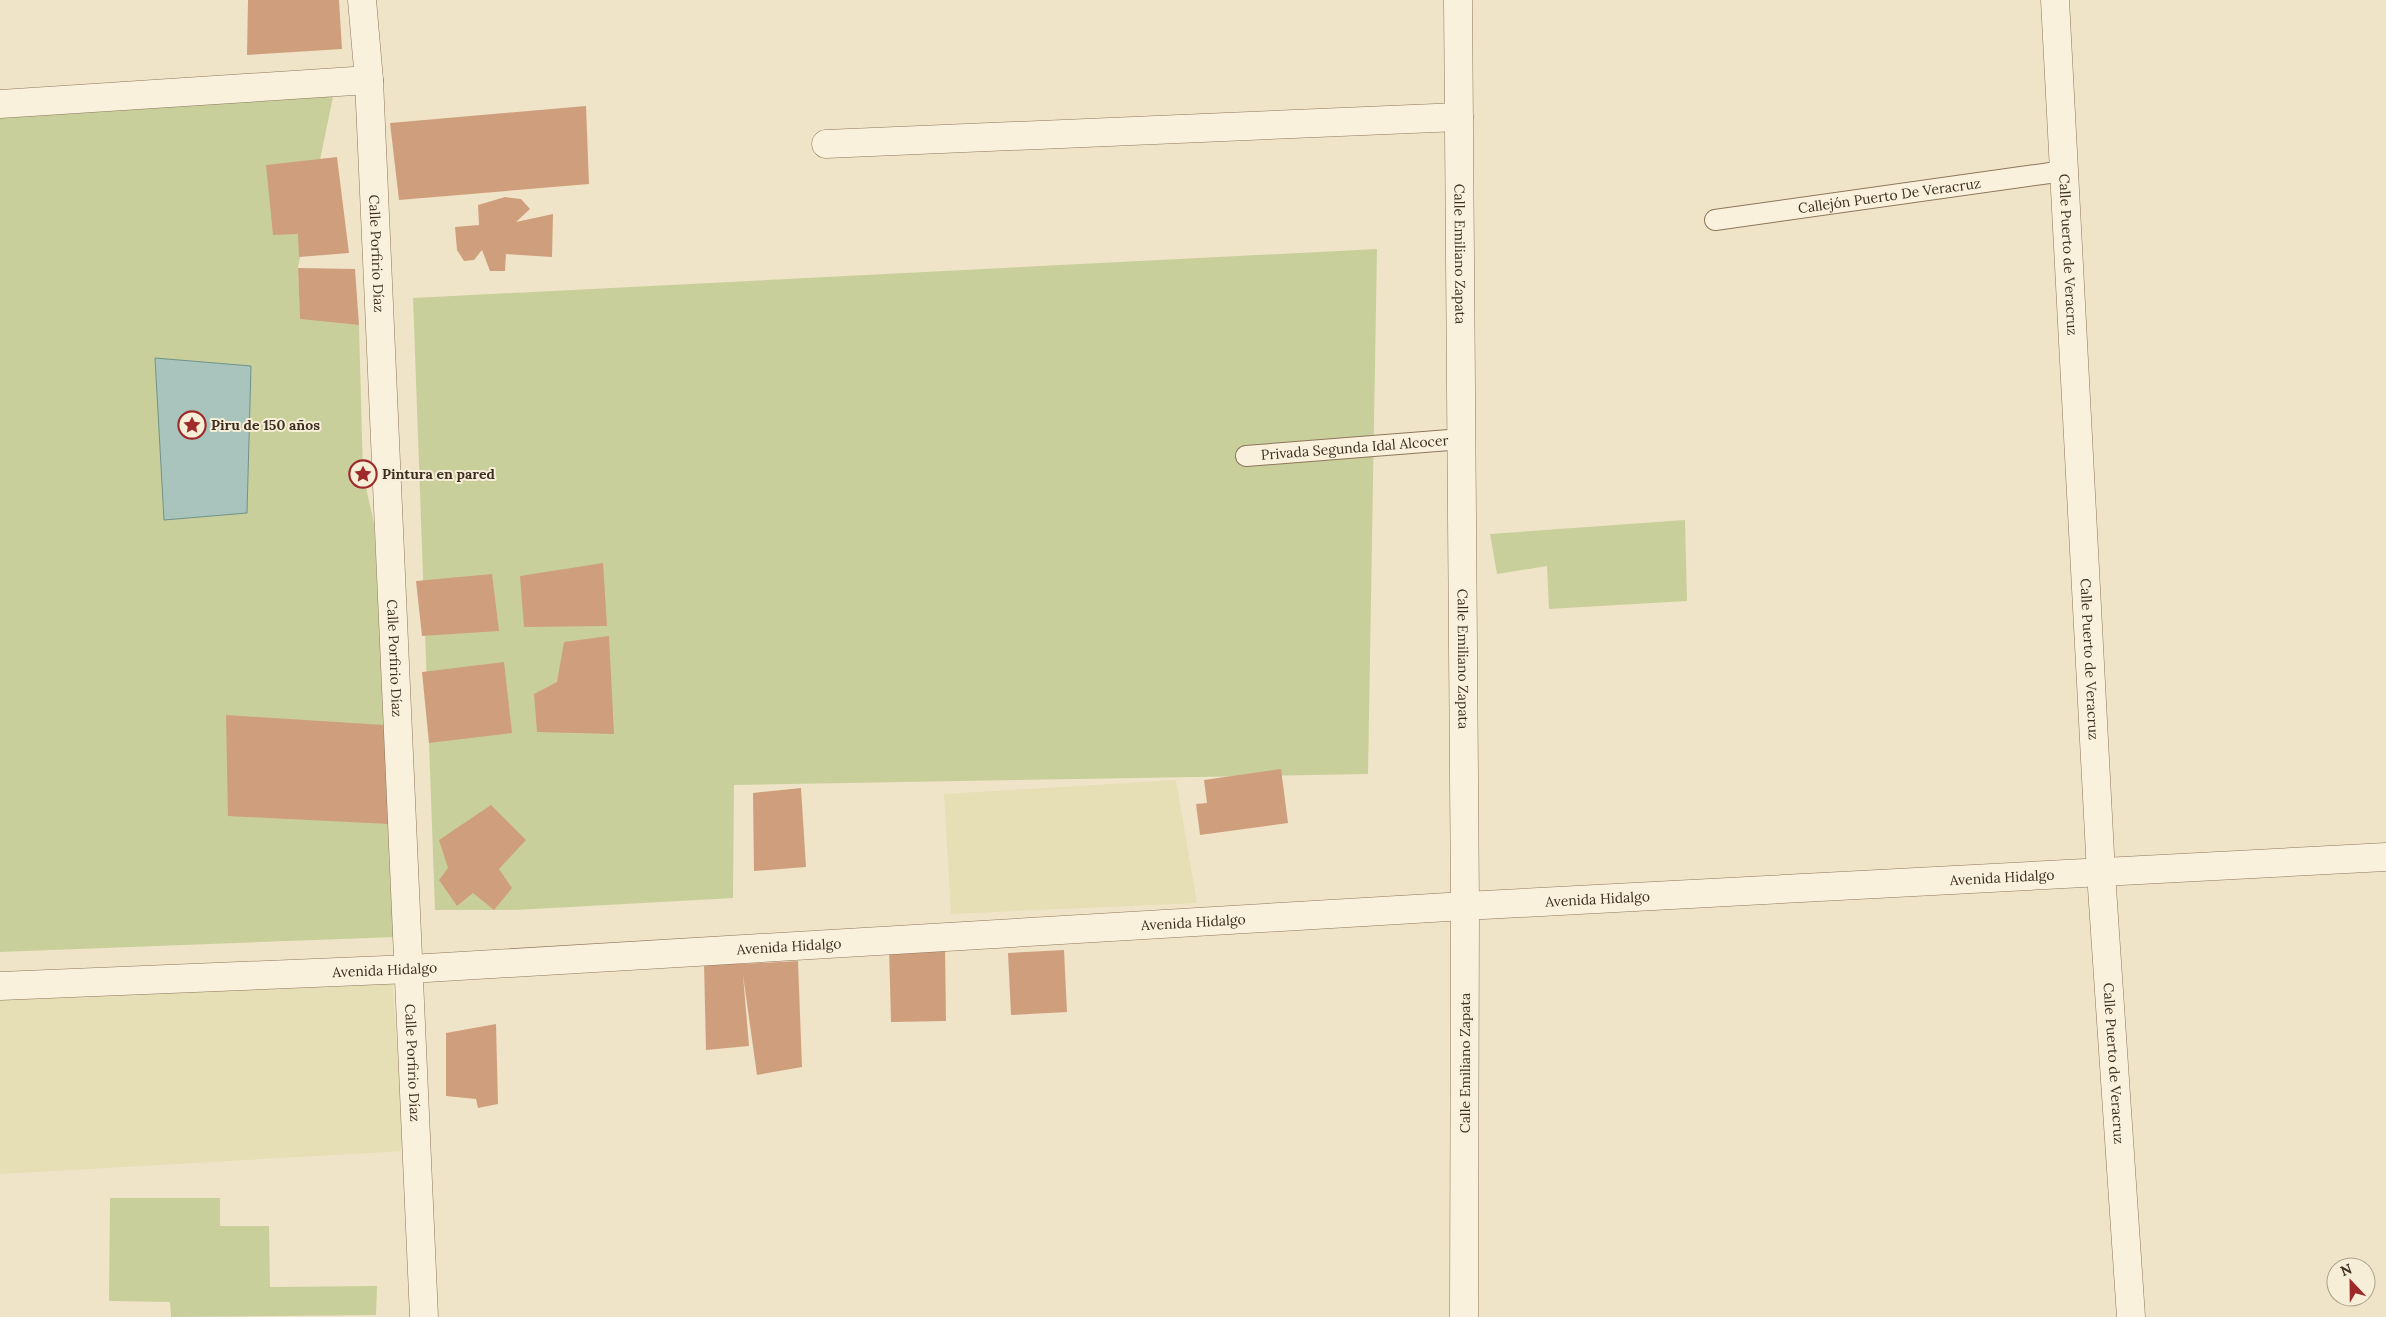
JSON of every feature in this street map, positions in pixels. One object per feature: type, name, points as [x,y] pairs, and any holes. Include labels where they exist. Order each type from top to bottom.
[{"type":"street","name":"Calle Porfirio Díaz","points":[[362,0],[369,80],[424,1317]]},
{"type":"street","name":"Calle Emiliano Zapata","points":[[1458,0],[1465,906],[1464,1317]]},
{"type":"street","name":"Calle Puerto de Veracruz","points":[[2056,0],[2101,873],[2131,1317]]},
{"type":"street","points":[[0,104],[369,80]]},
{"type":"street","points":[[826,144],[1459,117]]},
{"type":"street","name":"Avenida Hidalgo","points":[[0,986],[410,969],[1465,906],[2386,857]]},
{"type":"lane","name":"Callejón Puerto De Veracruz","points":[[1715,220],[2064,171]]},
{"type":"lane","name":"Privada Segunda Idal Alcocer","points":[[1246,456],[1462,439]]},
{"type":"shaded area","points":[[1176,780],[1197,903],[951,914],[944,794]]},
{"type":"shaded area","points":[[392,976],[404,1151],[0,1174],[0,999]]},
{"type":"green space","points":[[131,95],[333,97],[298,267],[300,318],[359,325],[363,474],[374,523],[395,937],[0,952],[0,108]]},
{"type":"green space","points":[[1377,249],[1368,774],[734,785],[733,898],[516,910],[435,910],[413,298]]},
{"type":"green space","points":[[1685,520],[1687,601],[1549,609],[1547,566],[1497,574],[1490,534]]},
{"type":"green space","points":[[110,1198],[220,1198],[220,1226],[269,1226],[270,1287],[377,1286],[376,1315],[171,1317],[170,1302],[109,1301]]},
{"type":"water","points":[[155,358],[251,366],[247,513],[164,520]]},
{"type":"building","points":[[248,0],[339,0],[342,49],[247,55]]},
{"type":"building","points":[[586,106],[589,184],[399,200],[390,123]]},
{"type":"building","points":[[337,157],[349,253],[299,257],[298,234],[273,235],[266,165]]},
{"type":"building","points":[[505,197],[521,199],[530,209],[516,222],[553,214],[552,257],[506,254],[505,271],[490,271],[482,250],[474,260],[464,261],[457,250],[455,227],[479,225],[478,205]]},
{"type":"building","points":[[298,268],[355,269],[359,325],[300,319]]},
{"type":"building","points":[[603,563],[607,626],[524,627],[520,576]]},
{"type":"building","points":[[492,574],[499,631],[422,636],[416,581]]},
{"type":"building","points":[[609,636],[614,734],[537,732],[534,694],[557,682],[564,642]]},
{"type":"building","points":[[504,662],[512,733],[429,743],[422,672]]},
{"type":"building","points":[[226,715],[384,725],[389,824],[228,816]]},
{"type":"building","points":[[1281,769],[1288,823],[1200,835],[1196,804],[1207,803],[1204,780]]},
{"type":"building","points":[[801,788],[806,867],[754,871],[753,793]]},
{"type":"building","points":[[491,805],[526,840],[499,869],[512,888],[494,910],[473,893],[457,906],[439,880],[448,868],[439,840]]},
{"type":"building","points":[[945,946],[946,1021],[891,1022],[889,947]]},
{"type":"building","points":[[1064,950],[1067,1012],[1011,1015],[1008,953]]},
{"type":"building","points":[[798,961],[802,1067],[757,1075],[743,975],[749,1046],[706,1050],[704,963],[742,964]]},
{"type":"building","points":[[496,1024],[498,1104],[478,1108],[476,1099],[446,1096],[446,1033]]},
{"type":"place","name":"Piru de 150 años","points":[[192,425]]},
{"type":"place","name":"Pintura en pared","points":[[363,474]]}]
